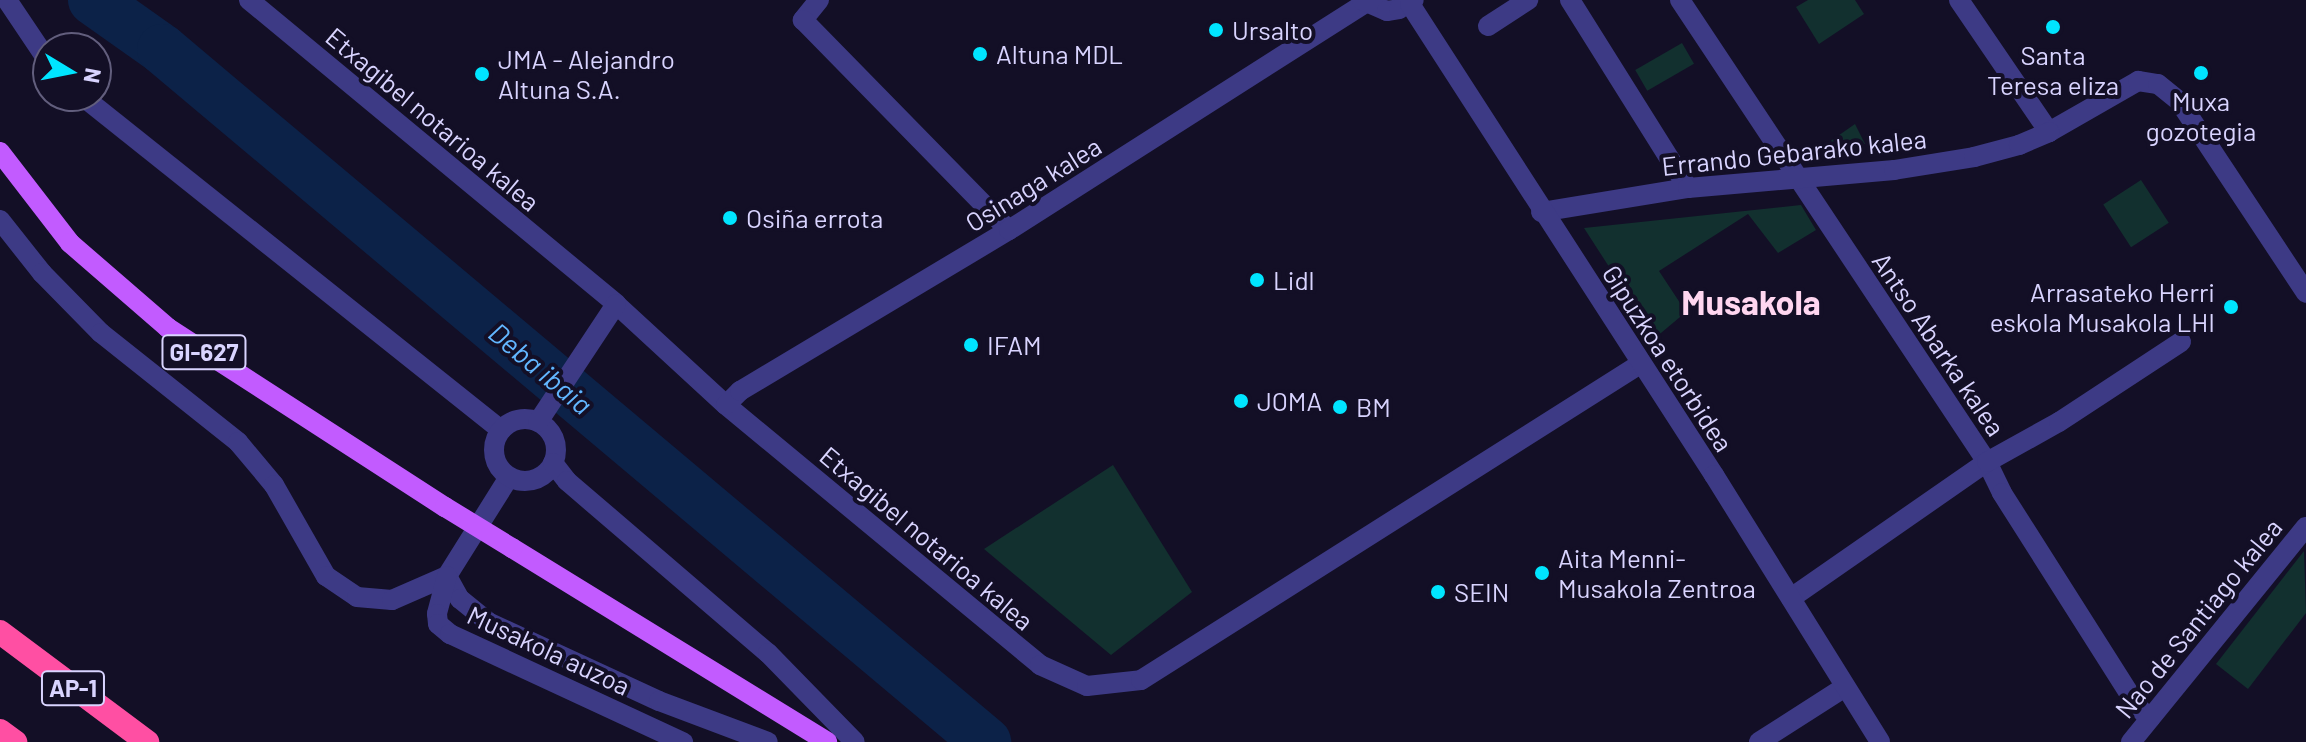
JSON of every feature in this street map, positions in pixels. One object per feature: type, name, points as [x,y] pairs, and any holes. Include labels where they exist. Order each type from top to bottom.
[{"type":"highway","name":"AP-1","points":[[0,632],[147,742]]},
{"type":"highway","points":[[0,731],[15,742]]},
{"type":"main road","name":"GI-627","points":[[0,152],[70,243],[168,328],[445,507],[827,742]]},
{"type":"street","points":[[7,0],[32,37]]},
{"type":"street","name":"Etxagibel notarioa kalea","points":[[249,0],[616,304],[726,405],[1040,665],[1087,686],[1141,680],[1640,364]]},
{"type":"street","points":[[819,0],[803,20],[1009,230]]},
{"type":"street","points":[[1488,26],[1528,0]]},
{"type":"street","points":[[1570,0],[1688,188]]},
{"type":"street","name":"Antso Abarka kalea","points":[[1680,0],[1987,462],[2002,493],[2111,666],[2137,706],[2150,719]]},
{"type":"street","points":[[1959,0],[2049,132]]},
{"type":"street","points":[[1363,1],[1387,11],[1412,2]]},
{"type":"street","name":"Osinaga kalea","points":[[726,405],[740,391],[1009,230],[1363,1]]},
{"type":"street","name":"Gipuzkoa etorbidea","points":[[1412,2],[1541,212],[1791,598],[1880,742]]},
{"type":"street","name":"Errando Gebarako kalea","points":[[1541,212],[1688,188],[1894,170],[1974,157],[2019,145],[2049,132],[2138,81],[2158,84],[2179,101],[2306,293]]},
{"type":"street","points":[[102,112],[501,430]]},
{"type":"street","points":[[0,220],[42,273],[101,333],[238,442],[274,485],[307,537],[326,576],[357,597],[392,600],[447,576],[460,599],[488,622],[659,701],[768,742]]},
{"type":"street","points":[[544,414],[518,420],[501,430],[494,456],[509,477],[534,480],[553,463],[556,444],[546,427],[544,414],[616,304]]},
{"type":"street","points":[[1791,598],[1987,462],[2059,422],[2181,342]]},
{"type":"street","points":[[553,463],[567,481],[768,653],[855,742]]},
{"type":"street","name":"Musakola auzoa","points":[[509,477],[447,576],[437,614],[438,624],[450,634],[683,742]]},
{"type":"street","name":"Nao de Santiago kalea","points":[[2131,742],[2306,527]]},
{"type":"street","points":[[1759,742],[1845,687]]},
{"type":"green space","points":[[1808,0],[1855,0],[1864,14],[1819,44],[1796,7]]},
{"type":"green space","points":[[1682,43],[1694,64],[1647,91],[1635,70]]},
{"type":"green space","points":[[1855,124],[1865,144],[1822,147]]},
{"type":"green space","points":[[2141,180],[2169,223],[2131,247],[2103,205]]},
{"type":"green space","points":[[1801,205],[1816,230],[1778,253],[1748,214],[1659,271],[1686,312],[1655,338],[1584,228]]},
{"type":"green space","points":[[1113,465],[1192,592],[1111,655],[984,549]]},
{"type":"green space","points":[[2304,551],[2306,613],[2248,689],[2216,664]]},
{"type":"waterway","name":"Deba ibaia","points":[[93,0],[162,49],[986,742]]},
{"type":"place","name":"Santa Teresa eliza","points":[[2053,27]]},
{"type":"place","name":"Ursalto","points":[[1216,30]]},
{"type":"place","name":"Altuna MDL","points":[[980,54]]},
{"type":"place","name":"Muxa gozotegia","points":[[2201,73]]},
{"type":"place","name":"JMA - Alejandro Altuna S.A.","points":[[482,74]]},
{"type":"place","name":"Osiña errota","points":[[730,218]]},
{"type":"place","name":"Lidl","points":[[1257,280]]},
{"type":"place","name":"Arrasateko Herri eskola Musakola LHI","points":[[2231,307]]},
{"type":"place","name":"IFAM","points":[[971,345]]},
{"type":"place","name":"JOMA","points":[[1241,401]]},
{"type":"place","name":"BM","points":[[1340,407]]},
{"type":"place","name":"Aita Menni- Musakola Zentroa","points":[[1542,573]]},
{"type":"place","name":"SEIN","points":[[1438,592]]},
{"type":"district","name":"Musakola","points":[[1751,302]]}]
